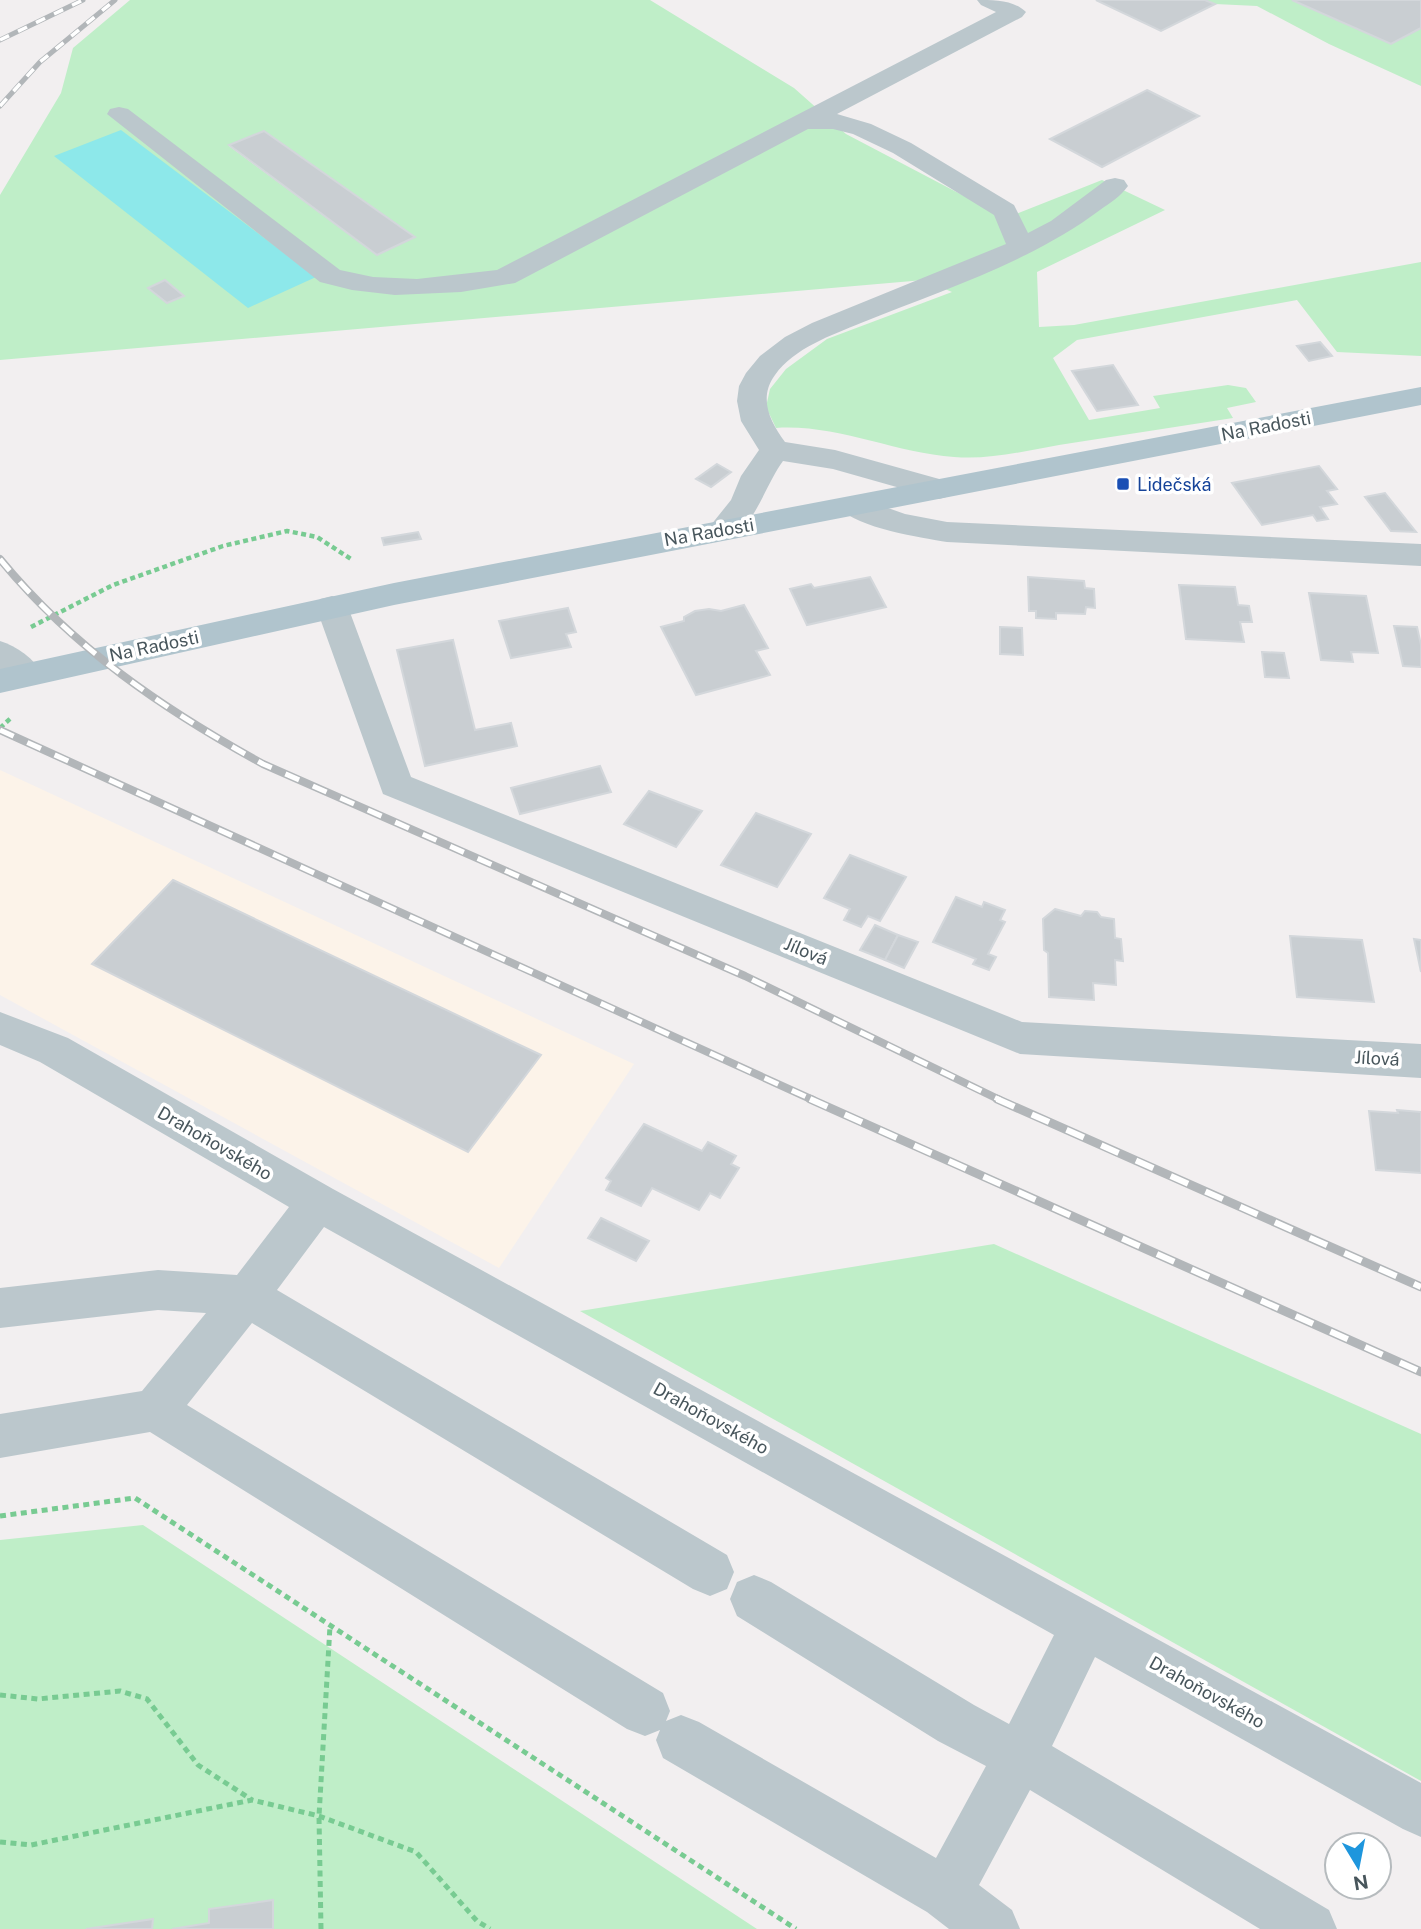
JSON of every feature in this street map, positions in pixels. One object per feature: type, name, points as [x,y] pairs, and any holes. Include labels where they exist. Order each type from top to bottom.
[{"type":"main road","name":"Na Radosti","points":[[13,677],[332,607],[1421,396]]},
{"type":"street","points":[[119,114],[330,276],[360,286],[412,288],[467,284],[505,277],[1014,12],[989,0]]},
{"type":"street","points":[[803,122],[834,121],[902,148],[1005,211],[1021,248]]},
{"type":"street","points":[[939,489],[835,460],[775,450],[755,420],[752,393],[757,377],[791,345],[822,329],[1021,248],[1060,227],[1115,186]]},
{"type":"street","points":[[723,530],[745,503],[756,476],[775,450]]},
{"type":"street","points":[[854,506],[899,523],[947,532],[1421,555]]},
{"type":"street","name":"Jílová","points":[[332,607],[396,785],[1020,1038],[1421,1060]]},
{"type":"street","points":[[0,653],[13,677]]},
{"type":"street","name":"Drahoňovského","points":[[0,1028],[54,1050],[318,1202],[1421,1811]]},
{"type":"street","points":[[155,1410],[318,1202]]},
{"type":"street","points":[[0,1308],[158,1290],[247,1296],[710,1572]]},
{"type":"street","points":[[0,1436],[155,1410],[663,1725],[946,1893],[993,1929]]},
{"type":"street","points":[[754,1599],[956,1723],[1020,1756],[1310,1929]]},
{"type":"street","points":[[946,1893],[1020,1756],[1085,1625]]},
{"type":"path","points":[[24,630],[113,585],[223,546],[287,531],[317,537],[351,559]]},
{"type":"path","points":[[0,1516],[135,1497],[796,1929]]},
{"type":"path","points":[[321,1929],[319,1816],[330,1625]]},
{"type":"path","points":[[0,1695],[38,1699],[120,1691],[147,1699],[198,1765],[252,1800],[319,1816],[416,1852],[477,1921],[490,1929]]},
{"type":"path","points":[[0,1842],[31,1845],[252,1800]]},
{"type":"shaded area","points":[[0,770],[634,1064],[499,1268],[0,995]]},
{"type":"green space","points":[[130,0],[650,0],[794,88],[846,134],[1006,218],[1102,180],[1165,210],[1037,272],[1039,327],[1074,325],[1421,262],[1421,356],[1337,352],[1297,300],[1077,340],[1053,358],[1089,420],[1160,408],[1153,396],[1228,385],[1246,388],[1256,402],[1227,408],[1233,418],[967,458],[909,450],[821,430],[776,428],[766,407],[770,389],[786,369],[827,339],[952,292],[924,280],[0,360],[0,195],[61,93],[73,48]],"holes":[[[264,131],[414,236],[377,255],[229,146]]]},
{"type":"green space","points":[[1205,0],[1292,0],[1391,44],[1421,28],[1421,86],[1329,44],[1257,6],[1215,4]]},
{"type":"green space","points":[[994,1244],[1421,1434],[1421,1781],[580,1311]]},
{"type":"green space","points":[[143,1525],[757,1929],[273,1929],[272,1900],[210,1909],[209,1923],[172,1929],[152,1929],[153,1919],[86,1929],[0,1929],[0,1540]]},
{"type":"water","points":[[121,130],[316,277],[248,308],[54,156]]},
{"type":"building","points":[[1096,0],[1205,0],[1215,4],[1161,31]]},
{"type":"building","points":[[1292,0],[1421,0],[1421,28],[1391,44]]},
{"type":"building","points":[[1147,90],[1199,116],[1102,167],[1050,139]]},
{"type":"building","points":[[264,131],[415,237],[377,255],[229,145]]},
{"type":"building","points":[[165,280],[184,296],[167,303],[148,288]]},
{"type":"building","points":[[1320,342],[1332,356],[1309,361],[1297,346]]},
{"type":"building","points":[[1113,365],[1138,405],[1097,411],[1072,371]]},
{"type":"building","points":[[717,464],[731,472],[711,487],[696,479]]},
{"type":"building","points":[[1319,466],[1337,489],[1327,491],[1337,504],[1320,507],[1328,519],[1317,521],[1313,515],[1262,525],[1232,483]]},
{"type":"building","points":[[1385,493],[1416,532],[1391,531],[1365,497]]},
{"type":"building","points":[[418,532],[421,539],[384,545],[382,538]]},
{"type":"building","points":[[870,577],[886,607],[807,625],[790,589],[811,584],[814,588]]},
{"type":"building","points":[[1028,577],[1084,581],[1085,588],[1094,589],[1095,608],[1086,607],[1085,614],[1056,613],[1056,619],[1036,618],[1036,611],[1029,611]]},
{"type":"building","points":[[1179,585],[1235,587],[1238,605],[1249,606],[1252,622],[1240,622],[1244,642],[1186,639]]},
{"type":"building","points":[[1309,593],[1366,596],[1378,653],[1351,652],[1353,662],[1321,660]]},
{"type":"building","points":[[744,605],[768,648],[756,651],[770,675],[696,695],[661,627],[684,621],[684,617],[695,611],[721,611]]},
{"type":"building","points":[[568,608],[576,632],[566,634],[571,647],[511,658],[499,621]]},
{"type":"building","points":[[1394,626],[1417,627],[1421,645],[1421,667],[1403,666]]},
{"type":"building","points":[[1000,627],[1022,628],[1023,655],[1000,654]]},
{"type":"building","points":[[453,640],[475,730],[511,723],[517,746],[425,766],[397,650]]},
{"type":"building","points":[[1262,652],[1284,653],[1289,678],[1265,677]]},
{"type":"building","points":[[600,766],[611,792],[520,814],[511,788]]},
{"type":"building","points":[[649,791],[702,811],[676,847],[624,824]]},
{"type":"building","points":[[756,813],[811,834],[777,887],[721,865]]},
{"type":"building","points":[[850,855],[906,877],[880,921],[868,916],[861,927],[844,920],[850,909],[824,898]]},
{"type":"building","points":[[173,880],[541,1055],[468,1152],[92,964]]},
{"type":"building","points":[[956,897],[982,907],[984,902],[1005,910],[1000,920],[1005,922],[988,954],[996,957],[989,970],[973,964],[976,959],[933,942]]},
{"type":"building","points":[[1055,909],[1081,916],[1085,911],[1097,912],[1101,917],[1114,919],[1115,938],[1121,939],[1123,961],[1115,960],[1116,985],[1093,983],[1094,1000],[1049,997],[1048,953],[1044,950],[1043,919]]},
{"type":"building","points":[[875,925],[898,935],[885,960],[860,950]]},
{"type":"building","points":[[898,935],[918,942],[904,968],[885,960]]},
{"type":"building","points":[[1290,936],[1362,940],[1374,1002],[1297,997]]},
{"type":"building","points":[[1414,939],[1421,940],[1421,972]]},
{"type":"building","points":[[1397,1110],[1421,1112],[1421,1173],[1376,1170],[1369,1111],[1398,1113]]},
{"type":"building","points":[[644,1124],[702,1151],[708,1142],[736,1156],[731,1164],[739,1168],[720,1198],[710,1193],[699,1210],[652,1188],[641,1206],[606,1190],[611,1181],[606,1178]]},
{"type":"building","points":[[601,1218],[649,1241],[636,1261],[588,1238]]},
{"type":"building","points":[[273,1900],[273,1929],[172,1929],[209,1923],[209,1909]]},
{"type":"building","points":[[153,1919],[152,1929],[86,1929]]},
{"type":"railway","points":[[0,40],[83,0]]},
{"type":"railway","points":[[0,106],[40,62],[115,0]]},
{"type":"railway","points":[[0,559],[58,621],[121,674],[190,721],[263,764],[745,976],[1000,1100]]},
{"type":"railway","points":[[0,730],[813,1100]]},
{"type":"railway","points":[[810,1099],[1421,1372]]},
{"type":"railway","points":[[997,1099],[1421,1287]]},
{"type":"place","name":"Lidečská","points":[[1123,484]]}]
